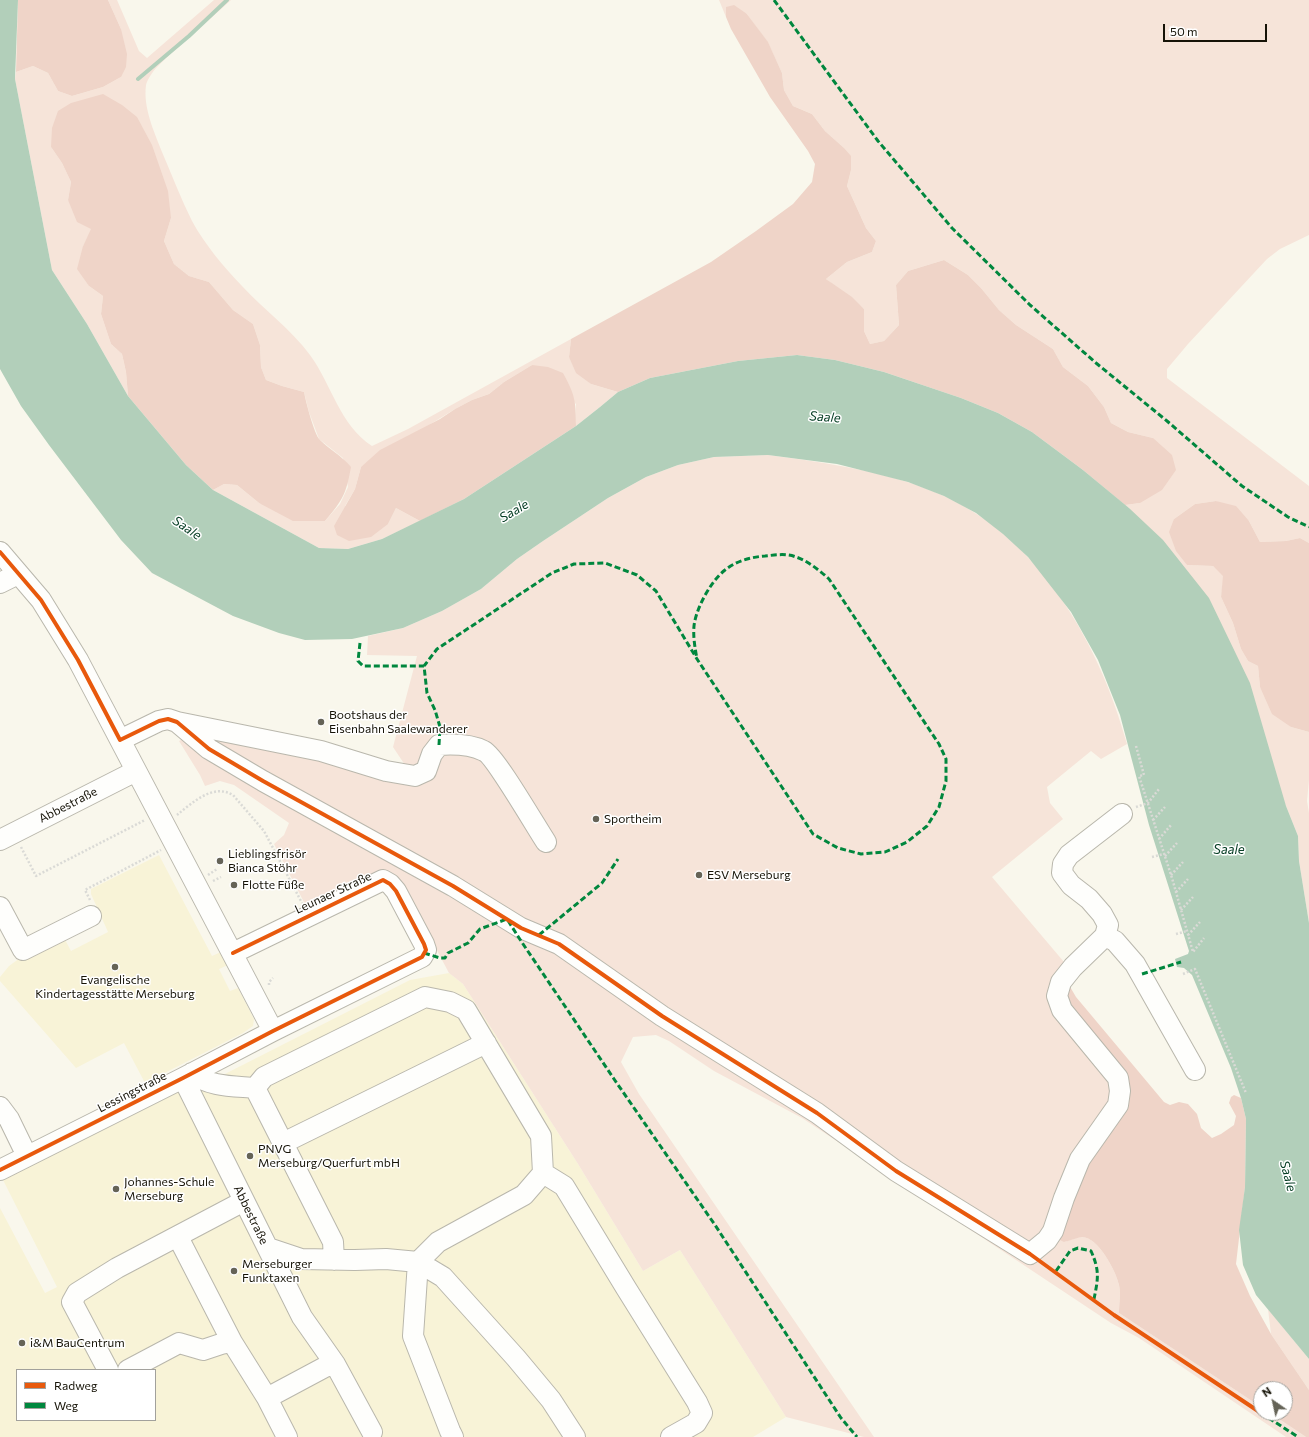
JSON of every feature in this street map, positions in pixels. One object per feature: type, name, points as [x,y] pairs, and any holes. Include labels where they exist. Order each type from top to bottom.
[{"type":"street","points":[[0,552],[41,600],[78,660],[136,771],[158,820],[233,953],[273,1031]]},
{"type":"street","points":[[0,583],[18,574]]},
{"type":"street","points":[[120,740],[159,721],[168,719],[321,751],[386,771],[416,776],[426,771],[432,754],[438,745],[452,744],[467,746],[485,751],[499,768],[546,842]]},
{"type":"street","points":[[177,722],[209,749],[263,781],[453,886],[521,928],[559,944],[668,1020],[817,1113],[896,1171],[1030,1254],[1048,1240],[1053,1231],[1064,1198],[1080,1159],[1118,1105],[1120,1091],[1118,1078],[1062,1010],[1057,996],[1061,982],[1105,936],[1108,925],[1102,914],[1089,898],[1071,885],[1062,873],[1063,864],[1069,855],[1128,810]]},
{"type":"street","name":"Abbestraße","points":[[0,840],[136,771]]},
{"type":"street","name":"Leunaer Straße","points":[[233,953],[383,880],[390,884],[396,891],[424,944],[426,950],[422,957],[273,1031]]},
{"type":"street","points":[[0,907],[23,950],[91,916]]},
{"type":"street","points":[[1105,936],[1115,941],[1135,964],[1195,1070]]},
{"type":"street","points":[[255,1088],[264,1077],[425,997],[450,1002],[466,1010],[541,1136],[542,1173],[524,1195],[438,1242],[418,1262],[413,1336],[453,1437]]},
{"type":"street","name":"Lessingstraße","points":[[0,1170],[273,1031]]},
{"type":"street","points":[[283,1143],[486,1044]]},
{"type":"street","points":[[188,1075],[216,1084],[255,1088]]},
{"type":"street","name":"Abbestraße","points":[[188,1075],[244,1201],[302,1317],[335,1364],[372,1432]]},
{"type":"street","points":[[255,1088],[333,1242],[334,1260]]},
{"type":"street","points":[[0,1107],[9,1119],[27,1156]]},
{"type":"street","points":[[542,1173],[564,1186],[697,1402],[702,1413],[696,1423],[671,1437]]},
{"type":"street","points":[[107,1369],[72,1302],[77,1293],[111,1272],[244,1201]]},
{"type":"street","points":[[178,1237],[232,1342],[267,1398],[287,1437]]},
{"type":"street","points":[[268,1248],[301,1259],[386,1259],[418,1262],[443,1277],[516,1358],[551,1400],[575,1437]]},
{"type":"street","points":[[130,1369],[179,1343],[203,1350],[232,1342]]},
{"type":"street","points":[[267,1398],[325,1367],[335,1364]]},
{"type":"path","points":[[1136,746],[1144,775],[1139,776],[1165,855],[1193,952],[1204,938]]},
{"type":"path","points":[[1128,810],[1148,803],[1159,788]]},
{"type":"path","points":[[21,846],[36,876],[158,820],[172,819],[193,802],[211,792],[220,790],[233,795],[264,831],[309,916]]},
{"type":"path","points":[[1153,820],[1165,807]]},
{"type":"path","points":[[1160,839],[1171,825]]},
{"type":"path","points":[[1152,857],[1165,855],[1177,843]]},
{"type":"path","points":[[91,916],[93,905],[85,890],[167,846]]},
{"type":"path","points":[[1171,875],[1183,862]]},
{"type":"path","points":[[1176,892],[1188,879]]},
{"type":"path","points":[[1181,910],[1193,897]]},
{"type":"path","points":[[1188,935],[1200,922]]},
{"type":"path","points":[[1176,934],[1187,931]]},
{"type":"path","points":[[1183,974],[1196,969],[1246,1093]]},
{"type":"path","points":[[264,982],[273,978]]},
{"type":"shaded area","points":[[18,0],[108,0],[121,29],[127,54],[126,67],[121,77],[103,87],[72,96],[58,91],[48,73],[33,66],[16,72]]},
{"type":"shaded area","points":[[108,0],[117,0],[139,51],[147,58],[214,0],[231,0],[175,50],[152,73],[146,85],[145,94],[150,119],[184,204],[203,239],[235,279],[303,346],[318,367],[351,427],[372,446],[408,429],[571,339],[569,357],[591,384],[618,392],[576,426],[576,404],[532,365],[504,382],[489,394],[472,400],[455,409],[361,467],[355,489],[345,506],[388,524],[396,508],[420,521],[382,539],[348,549],[319,548],[213,490],[224,484],[237,485],[259,503],[325,521],[340,504],[348,487],[343,458],[319,439],[309,412],[304,392],[266,380],[261,367],[260,345],[253,324],[233,310],[209,282],[189,276],[174,264],[164,241],[171,218],[51,147],[62,163],[71,182],[68,200],[92,229],[83,246],[89,286],[103,296],[101,314],[111,344],[122,354],[126,372],[128,396],[87,324],[52,270],[15,79],[16,72],[33,66],[48,73],[58,91],[72,96],[103,87],[121,77],[121,29]]},
{"type":"shaded area","points":[[719,0],[1309,0],[1309,235],[1280,249],[1267,259],[1188,344],[1167,369],[1167,378],[1309,486],[1309,543],[1300,538],[1286,541],[1260,542],[1249,521],[1216,501],[1195,504],[1174,519],[1187,565],[1213,566],[1224,576],[1221,597],[1233,623],[1241,649],[1248,661],[1258,666],[1260,687],[1291,727],[1309,732],[1309,780],[1307,801],[1309,813],[1309,923],[1299,861],[1298,836],[1286,806],[1129,508],[1125,505],[1140,503],[1153,438],[1128,432],[1111,423],[1104,407],[1088,386],[1063,367],[1053,349],[1016,325],[999,310],[968,275],[944,260],[908,271],[896,285],[899,325],[884,341],[870,344],[864,331],[864,309],[826,279],[847,262],[872,252],[876,241],[866,228],[847,186],[851,170],[843,147],[825,131],[812,114],[793,106],[784,90],[782,73],[768,43],[747,14],[726,7],[726,17]]},
{"type":"shaded area","points":[[734,5],[747,14],[768,42],[782,73],[784,90],[793,106],[812,114],[825,131],[851,156],[851,170],[847,186],[866,228],[876,241],[872,252],[847,262],[826,279],[852,297],[864,309],[864,331],[870,344],[884,341],[899,325],[896,285],[908,271],[944,260],[968,275],[999,310],[1016,325],[1053,349],[1063,367],[1088,386],[1104,407],[1111,423],[1128,432],[1153,438],[1172,455],[1176,470],[1162,490],[1140,503],[1125,505],[1083,470],[1032,432],[998,413],[961,398],[884,372],[835,360],[797,355],[738,361],[650,378],[618,392],[591,384],[576,373],[569,357],[571,339],[711,262],[793,204],[812,182],[815,164],[808,151],[770,97],[731,29],[726,17],[726,7]]},
{"type":"shaded area","points":[[103,94],[122,105],[137,117],[152,145],[168,191],[171,218],[164,241],[174,264],[189,276],[209,282],[233,310],[253,324],[260,345],[261,367],[266,380],[304,392],[310,418],[318,437],[351,467],[343,496],[336,508],[325,521],[293,521],[259,503],[237,485],[224,484],[213,490],[186,465],[128,396],[126,372],[122,354],[111,344],[101,314],[103,296],[89,286],[77,269],[83,246],[91,229],[77,222],[68,200],[71,182],[62,163],[51,147],[52,128],[58,111],[71,103]]},
{"type":"shaded area","points":[[532,365],[548,367],[563,373],[574,398],[576,426],[464,499],[420,521],[396,508],[388,524],[371,537],[349,541],[337,535],[334,526],[355,489],[361,467],[380,450],[440,419],[472,400],[489,394],[504,382]]},
{"type":"shaded area","points":[[768,455],[813,461],[880,474],[923,487],[944,496],[979,515],[1010,539],[1037,568],[1062,599],[1083,634],[1101,670],[1127,744],[1101,759],[1091,751],[1047,787],[1050,803],[1063,819],[992,877],[1064,962],[1056,975],[1121,1077],[1064,1242],[1082,1237],[1088,1238],[1100,1248],[1110,1264],[1119,1285],[1119,1313],[1253,1402],[1253,1415],[1139,1338],[1111,1323],[802,1118],[714,1071],[669,1041],[656,1035],[633,1037],[621,1062],[639,1094],[874,1437],[864,1437],[786,1417],[680,1250],[643,1271],[578,1164],[463,984],[449,973],[433,943],[384,877],[308,910],[274,844],[284,835],[289,823],[234,785],[220,781],[205,786],[179,741],[201,731],[415,780],[393,747],[417,656],[367,655],[368,636],[403,628],[442,611],[481,589],[517,559],[543,541],[608,498],[646,477],[678,465],[714,457]]},
{"type":"shaded area","points":[[1216,501],[1236,506],[1249,521],[1260,542],[1286,541],[1300,538],[1309,543],[1309,732],[1291,727],[1272,714],[1260,687],[1258,666],[1248,661],[1241,649],[1233,623],[1221,597],[1223,576],[1213,566],[1187,565],[1176,551],[1169,532],[1174,519],[1195,504]]},
{"type":"shaded area","name":"Evangelische Kindertagesstätte Merseburg","points":[[159,855],[212,956],[221,952],[228,965],[219,969],[230,991],[238,988],[254,1019],[253,1026],[243,1033],[145,1083],[124,1043],[76,1068],[0,981],[0,977],[9,966],[20,958],[62,934],[71,951],[108,932],[91,894],[91,889]]},
{"type":"shaded area","points":[[449,973],[463,984],[578,1164],[643,1271],[680,1250],[786,1417],[753,1437],[0,1437],[0,1208],[45,1293],[57,1287],[3,1180],[176,1091],[217,1078],[410,980]]},
{"type":"shaded area","points":[[1069,985],[1076,997],[1164,1102],[1170,1105],[1179,1102],[1188,1104],[1197,1114],[1201,1128],[1212,1138],[1234,1125],[1236,1116],[1229,1103],[1231,1097],[1234,1095],[1241,1098],[1246,1119],[1245,1187],[1236,1264],[1250,1296],[1271,1334],[1309,1390],[1309,1437],[1306,1437],[1282,1421],[1293,1421],[1293,1381],[1253,1381],[1253,1402],[1119,1313],[1119,1285],[1110,1264],[1100,1248],[1088,1238],[1082,1237],[1064,1242],[1058,1239],[1068,1197],[1125,1099],[1065,1010]]},
{"type":"shaded area","points":[[1268,1309],[1309,1359],[1309,1390],[1271,1334]]},
{"type":"shaded area","points":[[1262,1421],[1282,1421],[1306,1437],[1286,1437]]},
{"type":"water","name":"Saale","points":[[0,0],[18,0],[15,79],[52,270],[87,324],[128,396],[186,465],[213,490],[319,548],[348,549],[382,539],[464,499],[576,426],[618,392],[650,378],[738,361],[797,355],[835,360],[884,372],[961,398],[998,413],[1032,432],[1083,470],[1129,508],[1163,540],[1209,598],[1250,683],[1286,806],[1298,836],[1299,861],[1309,923],[1309,1359],[1256,1295],[1243,1265],[1239,1230],[1245,1187],[1246,1119],[1231,1068],[1192,975],[1184,968],[1177,967],[1175,959],[1188,954],[1189,951],[1149,825],[1120,715],[1098,660],[1071,612],[1028,557],[1003,534],[976,513],[944,496],[908,482],[837,464],[768,455],[714,457],[678,465],[646,477],[608,498],[517,559],[481,589],[442,611],[403,628],[352,639],[305,640],[279,633],[233,616],[152,573],[121,540],[49,445],[21,406],[0,369]]},
{"type":"waterway","points":[[138,79],[189,36],[227,0]]},
{"type":"marked path","points":[[774,0],[878,141],[952,228],[1030,305],[1096,363],[1167,421],[1242,486],[1288,517],[1309,527]]},
{"type":"marked path","points":[[439,745],[440,727],[435,710],[427,693],[424,666],[437,649],[552,573],[574,564],[605,563],[637,575],[656,591],[697,659],[813,834],[838,848],[861,854],[885,852],[907,842],[927,826],[939,807],[946,781],[946,759],[939,744],[829,579],[813,566],[796,557],[780,555],[749,558],[734,564],[725,570],[705,595],[695,619],[694,642],[697,659]]},
{"type":"marked path","points":[[360,643],[358,661],[363,666],[424,666]]},
{"type":"marked path","points":[[539,935],[602,883],[618,859]]},
{"type":"marked path","points":[[424,953],[445,958],[448,953],[468,943],[480,929],[507,919],[614,1079],[715,1225],[841,1418],[857,1437]]},
{"type":"marked path","points":[[1142,974],[1181,962]]},
{"type":"marked path","points":[[1056,1271],[1070,1251],[1078,1248],[1091,1251],[1097,1270],[1094,1299]]},
{"type":"marked path","points":[[1273,1421],[1298,1437]]},
{"type":"cycle path","points":[[0,552],[41,600],[78,660],[120,740],[159,721],[168,719],[177,722],[209,749],[263,781],[453,886],[521,928],[559,944],[662,1016],[817,1113],[896,1171],[1030,1254],[1114,1315],[1253,1408]]},
{"type":"cycle path","points":[[0,1170],[422,957],[426,950],[396,891],[390,884],[383,880],[233,953]]},
{"type":"place","name":"Bootshaus der Eisenbahn Saalewanderer","points":[[321,722]]},
{"type":"place","name":"Sportheim","points":[[596,819]]},
{"type":"place","name":"Lieblingsfrisör Bianca Stöhr","points":[[220,861]]},
{"type":"place","name":"ESV Merseburg","points":[[699,875]]},
{"type":"place","name":"Flotte Füße","points":[[234,885]]},
{"type":"place","name":"Evangelische Kindertagesstätte Merseburg","points":[[115,967]]},
{"type":"place","name":"PNVG Merseburg/Querfurt mbH","points":[[250,1156]]},
{"type":"place","name":"Johannes-Schule Merseburg","points":[[116,1189]]},
{"type":"place","name":"Merseburger Funktaxen","points":[[234,1271]]},
{"type":"place","name":"i&M BauCentrum","points":[[22,1343]]}]
